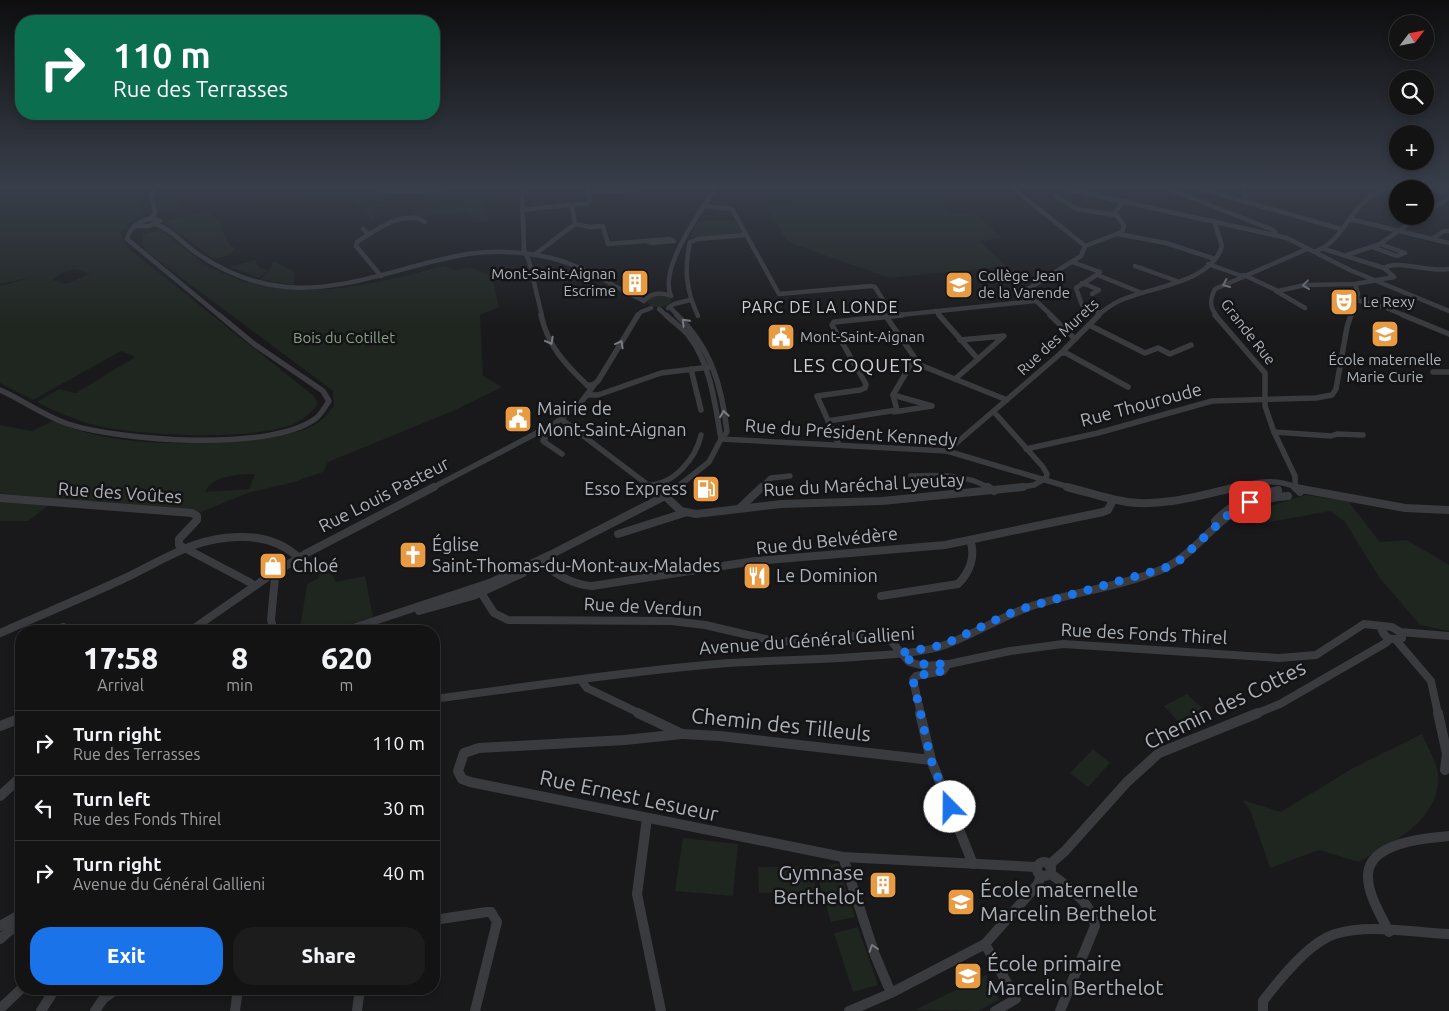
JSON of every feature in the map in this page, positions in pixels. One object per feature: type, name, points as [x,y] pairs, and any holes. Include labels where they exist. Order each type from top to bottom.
[{"type":"street","points":[[127,239],[130,232]]},
{"type":"street","points":[[127,239],[135,232]]},
{"type":"street","points":[[171,232],[192,250],[216,266],[246,278],[272,285],[295,288],[326,287],[381,276],[460,256],[534,255],[568,264],[644,301],[645,305],[659,309],[692,341],[710,367]]},
{"type":"street","points":[[371,232],[357,242],[356,246],[381,276]]},
{"type":"street","points":[[524,232],[525,254],[529,261],[546,334],[562,361],[598,395],[661,373],[710,367]]},
{"type":"street","points":[[534,255],[563,232]]},
{"type":"street","points":[[605,232],[608,244],[674,241],[681,244]]},
{"type":"street","points":[[644,301],[663,287],[681,244],[688,232]]},
{"type":"street","points":[[744,232],[779,294],[872,286],[884,300],[883,311],[886,316],[920,365],[1007,400]]},
{"type":"street","points":[[1066,232],[1085,246]]},
{"type":"street","points":[[1074,339],[1035,301],[1028,292],[1030,287],[1081,256],[1085,246],[1100,239],[1118,234],[1166,244],[1215,258],[1222,244],[1218,232]]},
{"type":"street","points":[[1261,232],[1290,240],[1375,281],[1449,311]]},
{"type":"street","points":[[1314,252],[1324,249],[1339,232]]},
{"type":"street","points":[[1347,255],[1380,244],[1392,237],[1395,232]]},
{"type":"street","points":[[1405,232],[1449,243]]},
{"type":"street","points":[[1432,239],[1442,232]]},
{"type":"street","points":[[698,316],[685,287],[684,271],[691,241],[746,235]]},
{"type":"street","points":[[0,390],[47,416],[98,432],[145,439],[202,440],[277,434],[304,426],[324,412],[329,401],[323,391],[254,344],[127,239]]},
{"type":"street","points":[[1380,244],[1406,253]]},
{"type":"street","points":[[1372,247],[1397,256],[1412,251]]},
{"type":"street","name":"Grande Rue","points":[[1296,489],[1295,476],[1274,432],[1264,400],[1265,373],[1218,318],[1210,304],[1210,295],[1215,289],[1307,249]]},
{"type":"street","points":[[1276,291],[1305,285],[1355,284],[1394,277],[1384,268],[1324,249]]},
{"type":"street","name":"Rue des Murets","points":[[947,451],[1061,353],[1101,313],[1117,302],[1192,277],[1215,258]]},
{"type":"street","points":[[1072,262],[1100,272],[1098,274],[1142,293]]},
{"type":"street","points":[[1208,264],[1243,276],[1276,291],[1305,308]]},
{"type":"street","points":[[1384,268],[1391,264],[1435,272],[1449,269]]},
{"type":"street","points":[[1135,266],[1177,281]]},
{"type":"street","points":[[378,625],[418,612],[452,604],[665,496],[700,472],[712,457],[721,439],[727,432],[727,428],[722,397],[710,367],[694,332],[673,301],[668,289],[670,273]]},
{"type":"street","points":[[1098,274],[1076,288],[1080,303],[1101,313]]},
{"type":"street","points":[[1082,283],[1099,290],[1092,294]]},
{"type":"street","points":[[1355,284],[1358,294],[1356,300],[1384,307],[1449,334]]},
{"type":"street","points":[[629,295],[653,295],[673,301],[690,300]]},
{"type":"street","name":"Rue Thouroude","points":[[1026,449],[1098,433],[1199,403],[1316,398],[1335,392],[1347,327],[1356,300]]},
{"type":"street","points":[[659,309],[673,301]]},
{"type":"street","points":[[839,445],[817,396],[860,390],[866,386],[833,328],[833,323],[898,315],[900,318],[938,312],[1008,306],[1006,304],[1035,301]]},
{"type":"street","name":"Rue Louis Pasteur","points":[[197,625],[299,558],[562,419],[598,381],[635,318],[641,312],[652,308]]},
{"type":"street","points":[[938,312],[978,359]]},
{"type":"street","points":[[1089,325],[1145,353],[1158,348],[1170,354],[1191,345]]},
{"type":"street","points":[[955,379],[1004,336],[960,340]]},
{"type":"street","points":[[1061,353],[1066,353],[1128,387]]},
{"type":"street","points":[[894,412],[897,410],[892,400],[893,395],[911,364],[917,361]]},
{"type":"street","points":[[691,369],[701,410]]},
{"type":"street","points":[[1433,372],[1449,372]]},
{"type":"street","points":[[828,421],[932,406],[893,395]]},
{"type":"street","points":[[994,412],[1047,474],[1044,480]]},
{"type":"street","points":[[562,419],[648,485],[653,486],[660,484],[678,472],[689,461],[698,449],[701,435]]},
{"type":"street","points":[[1274,432],[1330,436],[1337,434],[1363,434]]},
{"type":"street","points":[[537,433],[545,439],[546,443],[562,454]]},
{"type":"street","points":[[818,443],[836,435]]},
{"type":"street","name":"Rue du Président Kennedy","points":[[721,439],[947,451],[1113,500],[1157,503],[1254,482],[1270,482],[1278,486],[1288,496]]},
{"type":"street","points":[[740,508],[771,478],[790,476]]},
{"type":"street","points":[[911,476],[961,478],[991,488],[994,491]]},
{"type":"street","name":"Rue du Maréchal Lyeutay","points":[[618,534],[684,512],[696,514],[781,504],[882,501],[994,491],[1029,486],[1044,480]]},
{"type":"street","points":[[1278,486],[1404,508],[1449,510]]},
{"type":"street","name":"Avenue du Général Gallieni","points":[[440,698],[730,663],[900,653],[943,645],[1006,615],[1028,607],[1151,574],[1180,560],[1225,511],[1239,501],[1278,486]]},
{"type":"street","name":"Avenue du Général Gallieni","points":[[1193,547],[1239,507],[1267,497],[1298,496],[1296,489]]},
{"type":"street","points":[[665,496],[684,512]]},
{"type":"street","name":"Rue des Voûtes","points":[[0,498],[192,513],[196,516],[197,520],[179,539],[178,543],[183,547]]},
{"type":"street","name":"Rue du Belvédère","points":[[541,562],[549,570],[588,586],[656,575],[778,560],[928,548],[1103,512],[1108,510],[1113,500]]},
{"type":"street","points":[[20,625],[130,575],[183,547],[212,538],[237,536],[273,541],[284,545],[299,558]]},
{"type":"street","points":[[881,596],[958,584],[965,578],[970,566],[972,544],[970,540]]},
{"type":"street","points":[[183,547],[240,576],[251,584]]},
{"type":"street","points":[[363,625],[480,590],[541,562],[550,555]]},
{"type":"street","points":[[272,574],[275,578],[271,620],[272,625]]},
{"type":"street","name":"Rue de Verdun","points":[[480,590],[494,613],[508,620],[672,621],[705,625],[779,642],[881,634],[893,640],[900,653]]},
{"type":"street","name":"Rue des Fonds Thirel","points":[[900,653],[915,664],[945,664],[1030,648],[1063,644],[1278,658],[1316,655],[1360,625],[1388,626],[1395,637]]},
{"type":"street","points":[[0,634],[15,627]]},
{"type":"street","points":[[1381,627],[1382,633],[1395,637],[1419,632],[1449,636]]},
{"type":"street","points":[[1395,637],[1431,682],[1447,754],[1445,770]]},
{"type":"street","name":"Chemin des Cottes","points":[[849,1011],[891,993],[985,944],[1038,884],[1044,870],[1065,851],[1127,782],[1159,753],[1280,704],[1395,637]]},
{"type":"street","points":[[945,664],[946,667],[943,671],[916,676],[913,680],[931,760],[974,864]]},
{"type":"street","name":"Chemin des Tilleuls","points":[[581,680],[587,688],[682,734],[720,736],[931,760]]},
{"type":"street","points":[[0,726],[15,720]]},
{"type":"street","name":"Rue Ernest Lesueur","points":[[682,734],[634,739],[479,748],[467,750],[462,755],[458,771],[462,780],[843,857],[1044,870]]},
{"type":"street","points":[[0,796],[15,782]]},
{"type":"street","points":[[647,818],[637,894],[661,1011]]},
{"type":"street","points":[[1389,932],[1370,886],[1367,876],[1368,865],[1372,860],[1399,844],[1415,838],[1449,836]]},
{"type":"street","points":[[843,857],[875,955],[891,993]]},
{"type":"street","points":[[1044,870],[1087,904],[1093,911],[1095,918],[1095,926],[1060,1011]]},
{"type":"street","points":[[440,919],[487,912],[491,912],[496,918],[497,922],[475,1011]]},
{"type":"street","points":[[0,926],[15,917]]},
{"type":"street","points":[[0,940],[15,926]]},
{"type":"street","points":[[1263,1011],[1265,998],[1323,939],[1331,935],[1346,931],[1449,934]]},
{"type":"street","points":[[985,944],[1016,999],[995,1011]]},
{"type":"street","points":[[0,1009],[15,995]]},
{"type":"street","points":[[41,1011],[51,995]]},
{"type":"street","points":[[95,1011],[100,1002],[109,995]]},
{"type":"street","points":[[235,1011],[237,995]]},
{"type":"street","points":[[357,1011],[359,995]]},
{"type":"green space","points":[[0,232],[121,232],[129,249],[314,396],[317,402],[316,407],[296,423],[277,429],[224,435],[135,432],[90,424],[69,417],[37,402],[59,389],[76,393],[135,357],[121,351],[33,400],[0,383],[0,286],[34,277],[0,284]],"holes":[[[75,269],[90,274],[66,284],[52,280],[62,273]]]},
{"type":"green space","name":"Bois du Cotillet","points":[[164,232],[206,266],[244,282],[250,281],[289,289],[308,290],[347,287],[446,266],[454,270],[471,268],[477,270],[492,276],[499,307],[480,315],[483,376],[502,387],[453,411],[328,462],[323,472],[294,482],[248,493],[201,512],[54,501],[28,521],[0,521],[0,425],[32,431],[53,421],[98,435],[144,442],[191,443],[237,441],[275,437],[303,430],[322,420],[334,405],[333,391],[147,252],[142,244],[143,234]],"holes":[[[255,474],[249,489],[205,492],[209,486],[220,479],[234,475]]]},
{"type":"green space","points":[[177,232],[222,232],[231,247],[234,246],[235,249],[230,254],[221,258],[211,257]]},
{"type":"green space","points":[[692,232],[742,233],[689,238]]},
{"type":"green space","points":[[782,232],[996,232],[1002,238],[979,241],[1006,266],[890,278],[793,244],[786,239]]},
{"type":"green space","points":[[255,260],[260,268],[268,270],[259,278],[230,267]]},
{"type":"green space","points":[[273,261],[295,272],[294,285],[259,279],[268,272]]},
{"type":"green space","points":[[658,295],[670,297],[672,302],[667,306],[661,307],[654,307],[648,304],[648,298]]},
{"type":"green space","points":[[1306,495],[1348,501],[1380,542],[1407,540],[1449,565],[1449,631],[1420,625],[1379,577],[1345,522],[1330,511],[1270,522],[1260,509]]},
{"type":"green space","points":[[321,560],[324,560],[336,582],[365,576],[373,617],[348,625],[301,625],[307,584],[319,578]]},
{"type":"green space","points":[[1187,694],[1210,716],[1182,726],[1164,706]]},
{"type":"green space","points":[[1422,734],[1437,769],[1437,789],[1432,804],[1424,817],[1413,828],[1359,862],[1319,850],[1270,868],[1251,813],[1243,800],[1281,812],[1353,768]]},
{"type":"green space","points":[[1093,749],[1110,763],[1088,787],[1070,773]]},
{"type":"green space","points":[[683,838],[738,844],[733,896],[675,891]]},
{"type":"green space","points":[[838,863],[855,917],[831,922],[815,868]]},
{"type":"green space","points":[[813,866],[816,892],[759,893],[758,867]]},
{"type":"green space","points":[[858,927],[878,985],[853,992],[834,933]]},
{"type":"green space","points":[[986,975],[999,1000],[978,1011],[915,1010]]},
{"type":"place","name":"Mont-Saint-Aignan Escrime","points":[[635,283]]},
{"type":"place","name":"Collège Jean de la Varende","points":[[959,285]]},
{"type":"place","name":"Le Rexy","points":[[1344,302]]},
{"type":"place","name":"École maternelle Marie Curie","points":[[1385,334]]},
{"type":"place","name":"Mont-Saint-Aignan","points":[[781,337]]},
{"type":"place","name":"Mairie de Mont-Saint-Aignan","points":[[518,419]]},
{"type":"place","name":"Esso Express","points":[[706,489]]},
{"type":"place","name":"Église Saint-Thomas-du-Mont-aux-Malades","points":[[413,555]]},
{"type":"place","name":"Chloé","points":[[273,566]]},
{"type":"place","name":"Le Dominion","points":[[757,576]]},
{"type":"place","name":"Gymnase Berthelot","points":[[883,885]]},
{"type":"place","name":"École maternelle Marcelin Berthelot","points":[[961,902]]},
{"type":"place","name":"École primaire Marcelin Berthelot","points":[[968,976]]},
{"type":"district","name":"PARC DE LA LONDE","points":[[820,307]]},
{"type":"district","name":"LES COQUETS","points":[[858,365]]},
{"type":"route","points":[[950,807],[931,760],[913,680],[916,676],[943,671],[946,667],[945,664],[912,664],[900,653],[930,649],[943,645],[1006,615],[1028,607],[1151,574],[1165,568],[1180,560],[1231,512],[1250,502]]}]
